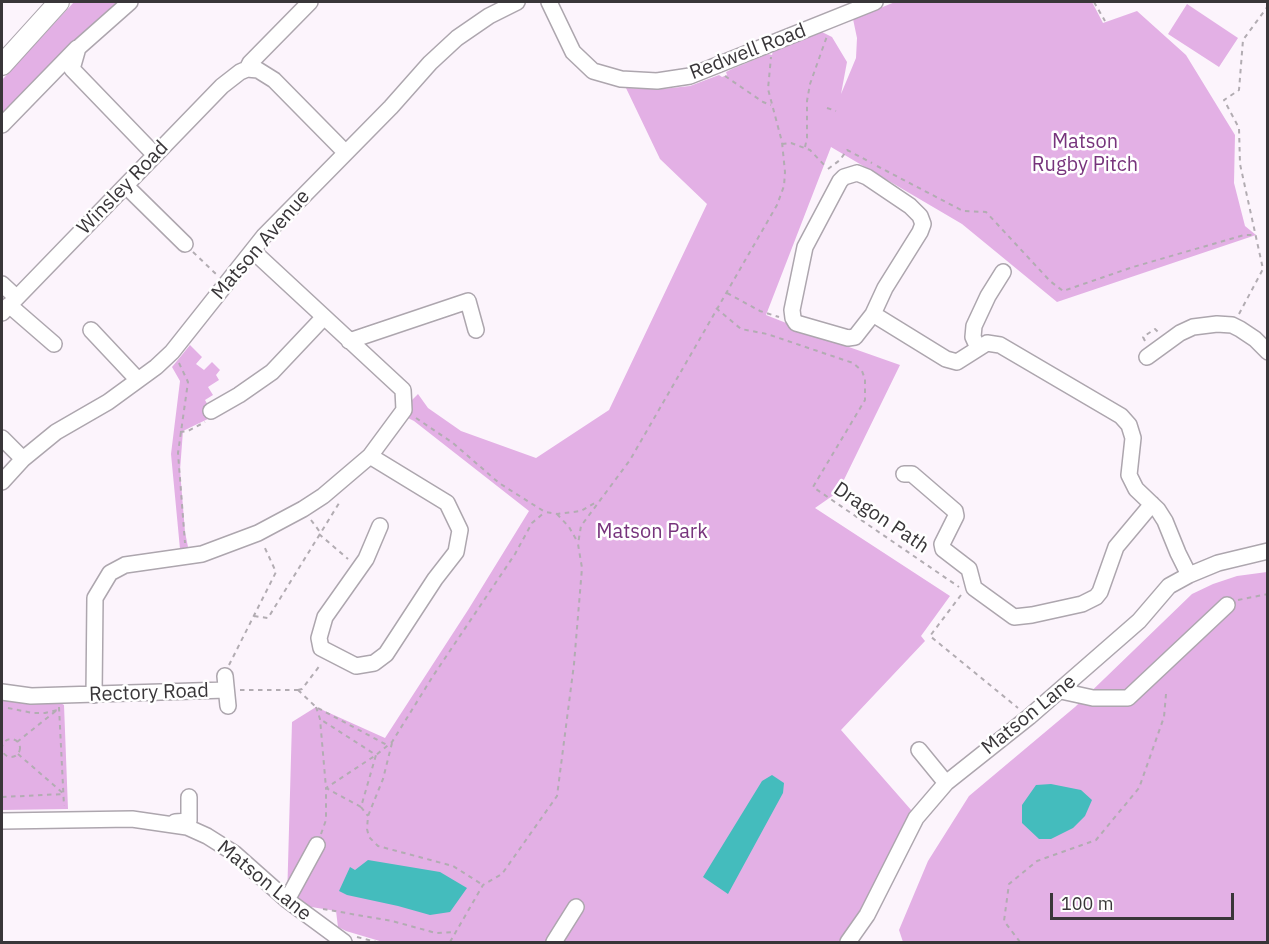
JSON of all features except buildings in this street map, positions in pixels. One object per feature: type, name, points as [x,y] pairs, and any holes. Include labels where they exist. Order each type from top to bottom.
[{"type":"main road","points":[[2,65],[59,2]]},
{"type":"street","points":[[2,125],[78,48],[130,2]]},
{"type":"street","name":"Winsley Road","points":[[9,305],[222,86],[247,69],[250,63],[310,2]]},
{"type":"street","name":"Matson Avenue","points":[[2,482],[23,459],[56,432],[108,402],[156,367],[172,352],[264,236],[391,107],[430,63],[457,38],[489,16],[517,2]]},
{"type":"street","name":"Redwell Road","points":[[549,2],[573,52],[593,71],[621,79],[657,81],[690,76],[875,2]]},
{"type":"street","points":[[78,48],[72,69],[155,155]]},
{"type":"street","points":[[247,69],[258,70],[274,80],[345,152]]},
{"type":"street","points":[[857,173],[867,177],[910,206],[920,216],[923,224],[916,239],[885,288],[873,314],[855,337],[848,338],[796,323],[793,318],[794,298],[805,247],[844,177],[857,173]]},
{"type":"street","points":[[126,186],[185,244]]},
{"type":"street","points":[[94,695],[95,598],[110,573],[125,565],[189,557],[258,533],[303,509],[323,496],[370,456],[404,410],[403,390],[253,250]]},
{"type":"street","points":[[978,348],[973,337],[974,326],[988,296],[1003,272]]},
{"type":"street","points":[[2,284],[9,305],[54,344]]},
{"type":"street","points":[[350,341],[468,301],[476,330]]},
{"type":"street","points":[[873,314],[946,359],[957,362],[970,356],[987,343],[1000,345],[1121,416],[1129,425],[1132,438],[1129,475],[1136,489],[1166,521],[1178,554],[1189,575]]},
{"type":"street","points":[[211,411],[272,372],[324,317]]},
{"type":"street","points":[[1152,348],[1193,327],[1217,324],[1232,325],[1240,329],[1256,339],[1268,352]]},
{"type":"street","points":[[92,330],[138,380]]},
{"type":"street","points":[[2,438],[23,459]]},
{"type":"street","points":[[370,456],[447,503],[460,530],[456,552],[435,579],[386,654],[374,663],[356,666],[321,648],[318,638],[325,617],[366,559],[380,526]]},
{"type":"street","points":[[904,474],[912,474],[955,511],[956,516],[942,544],[943,549],[969,569],[974,588],[1014,617],[1082,604],[1096,597],[1100,592],[1116,547],[1152,504]]},
{"type":"street","name":"Matson Lane","points":[[848,942],[867,915],[916,818],[946,783],[1060,691],[1139,621],[1169,586],[1218,563],[1268,551]]},
{"type":"street","points":[[1060,691],[1093,698],[1128,698],[1227,605]]},
{"type":"street","name":"Rectory Road","points":[[2,692],[59,703],[94,695],[227,691]]},
{"type":"street","points":[[919,750],[946,783]]},
{"type":"street","points":[[167,823],[198,818],[189,797]]},
{"type":"street","name":"Matson Lane","points":[[2,821],[132,819],[187,827],[207,836],[234,853],[287,900],[348,939]]},
{"type":"street","points":[[287,900],[317,845]]},
{"type":"street","points":[[554,942],[576,907]]},
{"type":"path","points":[[1094,2],[1105,21]]},
{"type":"path","points":[[1236,318],[1263,269],[1239,164],[1239,128],[1224,100],[1239,90],[1243,40],[1268,6]]},
{"type":"path","points":[[805,147],[810,84],[832,25],[831,20]]},
{"type":"path","points":[[578,544],[581,526],[630,460],[777,205],[785,180],[782,144],[768,89],[770,44]]},
{"type":"path","points":[[714,66],[736,84],[771,105]]},
{"type":"path","points":[[826,108],[836,111]]},
{"type":"path","points":[[782,144],[791,143],[805,147],[828,169],[840,160],[847,150],[963,211],[986,212],[1050,281],[1063,291],[1133,267],[1244,235],[1256,235]]},
{"type":"path","points":[[185,244],[226,283]]},
{"type":"path","points":[[1263,269],[1268,272]]},
{"type":"path","points":[[727,293],[760,311],[787,320],[793,318]]},
{"type":"path","name":"Dragon Path","points":[[717,308],[741,329],[767,334],[853,363],[862,371],[865,379],[865,400],[813,487],[964,591],[930,636],[1029,717]]},
{"type":"path","points":[[172,352],[188,382],[178,453],[184,539],[189,557]]},
{"type":"path","points":[[404,410],[453,443],[499,483],[545,512],[557,514],[581,512],[600,499]]},
{"type":"path","points":[[254,616],[268,618],[341,499]]},
{"type":"path","points":[[483,885],[453,866],[378,846],[368,833],[368,816],[383,779],[392,742],[532,523],[545,512]]},
{"type":"path","points":[[450,942],[483,885],[502,874],[557,796],[575,654],[582,568],[578,544],[569,527],[557,514]]},
{"type":"path","points":[[227,691],[254,616],[276,572],[258,533]]},
{"type":"path","points":[[319,534],[360,568]]},
{"type":"path","points":[[1227,605],[1243,598],[1268,594]]},
{"type":"path","points":[[330,652],[302,689],[298,690],[316,707],[387,745]]},
{"type":"path","name":"Rectory Road","points":[[227,691],[298,690]]},
{"type":"path","points":[[1020,942],[1004,921],[1008,884],[1037,861],[1096,840],[1139,788],[1164,717],[1166,694]]},
{"type":"path","points":[[2,706],[33,713],[45,713],[59,703]]},
{"type":"path","points":[[17,742],[59,703]]},
{"type":"path","points":[[59,703],[64,794]]},
{"type":"path","points":[[316,707],[320,719],[326,788],[326,820],[317,845]]},
{"type":"path","points":[[320,719],[376,755]]},
{"type":"path","points":[[12,739],[17,742],[20,749],[18,754],[11,757],[3,754],[3,741],[12,739]]},
{"type":"path","points":[[326,788],[392,742]]},
{"type":"path","points":[[18,754],[64,794]]},
{"type":"path","points":[[361,807],[376,755]]},
{"type":"path","points":[[326,788],[361,807],[368,816]]},
{"type":"path","points":[[2,797],[64,794]]},
{"type":"path","points":[[336,911],[392,921],[436,933],[457,932]]},
{"type":"path","points":[[348,939],[376,942]]},
{"type":"green space","points":[[74,2],[130,2],[2,125],[2,80]]},
{"type":"green space","points":[[895,2],[1092,2],[1103,23],[1137,11],[1186,55],[1235,135],[1234,183],[1245,226],[1256,235],[1057,302],[962,224],[831,147],[766,315],[900,365],[838,492],[815,508],[950,596],[921,636],[925,641],[841,730],[912,811],[865,915],[845,942],[383,942],[338,927],[336,911],[293,904],[287,900],[292,722],[316,707],[385,738],[529,511],[406,417],[412,400],[418,394],[428,408],[461,431],[536,458],[609,410],[707,204],[660,159],[626,88],[662,89],[690,86],[719,75],[722,77],[732,69],[768,54],[772,55],[773,51],[822,32],[832,37],[847,62],[841,94],[856,58],[857,38],[853,19]]},
{"type":"green space","points":[[1187,4],[1238,38],[1219,67],[1168,34]]},
{"type":"green space","points":[[190,345],[202,357],[196,364],[204,370],[212,362],[220,370],[216,375],[219,380],[208,387],[213,395],[205,400],[214,416],[183,431],[180,470],[188,547],[180,549],[171,454],[180,381],[172,367]]},
{"type":"green space","points":[[1267,572],[1267,942],[903,942],[899,930],[928,861],[969,796],[1075,707],[1192,594],[1237,576]]},
{"type":"green space","points":[[2,700],[59,702],[64,705],[68,809],[2,810]]},
{"type":"water","points":[[772,775],[784,783],[783,793],[728,894],[703,877],[762,781]]},
{"type":"water","points":[[1051,784],[1081,790],[1092,800],[1085,816],[1073,828],[1051,839],[1039,839],[1022,823],[1022,805],[1036,785]]},
{"type":"water","points":[[368,860],[440,872],[467,888],[450,912],[430,915],[347,895],[339,891],[350,867],[355,870]]},
{"type":"park label","name":"Matson Rugby Pitch","points":[[1085,154]]},
{"type":"park label","name":"Matson Park","points":[[652,532]]}]
